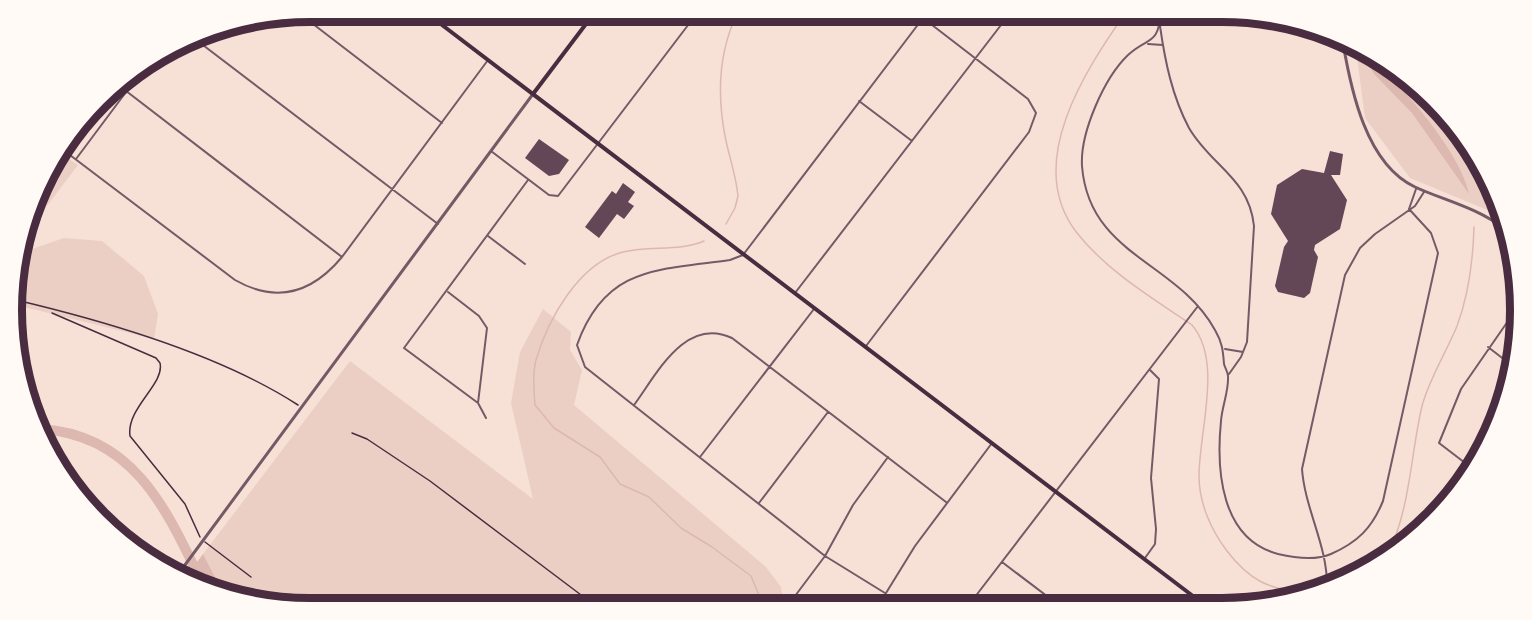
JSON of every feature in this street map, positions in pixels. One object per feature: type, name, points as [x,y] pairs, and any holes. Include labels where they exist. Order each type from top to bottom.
[{"type":"main road","points":[[438,22],[1056,491],[1193,598]]},
{"type":"main road","points":[[533,94],[587,22]]},
{"type":"street","points":[[310,22],[442,123]]},
{"type":"street","points":[[491,151],[549,195],[558,196],[689,22]]},
{"type":"street","points":[[892,598],[825,556],[585,367],[577,345],[585,322],[615,287],[643,272],[730,260],[743,255],[920,22]]},
{"type":"street","points":[[865,347],[1029,132],[1036,113],[1028,99],[928,22]]},
{"type":"street","points":[[795,294],[1003,22]]},
{"type":"street","points":[[1160,23],[1158,32],[1148,44],[1126,56],[1096,102],[1086,129],[1082,164],[1086,194],[1104,228],[1120,243],[1186,292],[1198,306],[1214,327],[1224,349],[1224,366],[1229,374]]},
{"type":"street","points":[[1160,23],[1174,92],[1190,129],[1214,160],[1240,186],[1252,207],[1254,226],[1247,336],[1243,351],[1229,374],[1221,421],[1220,473],[1226,502],[1242,534],[1266,550],[1297,559],[1325,557],[1354,543],[1374,521],[1383,501],[1438,253],[1431,233],[1409,209]]},
{"type":"street","points":[[201,44],[438,224]]},
{"type":"street","points":[[1148,44],[1163,45]]},
{"type":"street","points":[[1344,50],[1350,84],[1366,132],[1394,172],[1417,188],[1496,223]]},
{"type":"street","points":[[69,154],[235,280],[249,288],[271,294],[304,288],[327,276],[488,60]]},
{"type":"street","points":[[76,159],[133,84]]},
{"type":"street","points":[[127,92],[342,257]]},
{"type":"street","points":[[182,567],[533,94]]},
{"type":"street","points":[[859,101],[912,141]]},
{"type":"street","points":[[486,418],[478,403],[404,348],[528,180]]},
{"type":"street","points":[[1409,209],[1417,188]]},
{"type":"street","points":[[1326,578],[1325,557],[1303,482],[1302,469],[1343,282],[1360,248],[1415,206],[1425,191]]},
{"type":"street","points":[[488,236],[525,264]]},
{"type":"street","points":[[447,292],[479,316],[487,328],[478,403]]},
{"type":"street","points":[[974,598],[1198,306]]},
{"type":"street","points":[[700,457],[815,309]]},
{"type":"street","points":[[1465,463],[1439,443],[1461,389],[1510,318]]},
{"type":"street","points":[[634,405],[680,344],[695,336],[722,333],[829,411],[946,502]]},
{"type":"street","points":[[1488,347],[1505,360]]},
{"type":"street","points":[[1224,349],[1243,351]]},
{"type":"street","points":[[1144,559],[1155,544],[1156,529],[1151,478],[1160,380],[1150,370]]},
{"type":"street","points":[[759,503],[829,411]]},
{"type":"street","points":[[885,598],[915,546],[992,443]]},
{"type":"street","points":[[796,598],[825,556],[853,505],[888,457]]},
{"type":"street","points":[[1002,562],[1049,598]]},
{"type":"path","points":[[22,302],[160,342],[221,366],[301,407]]},
{"type":"path","points":[[52,313],[156,358],[160,363],[160,373],[129,423],[132,441],[184,504],[197,534],[251,577]]},
{"type":"path","points":[[352,433],[367,439],[430,481],[585,598]]},
{"type":"shaded area","points":[[1357,56],[1397,82],[1438,120],[1471,166],[1492,212],[1410,178],[1365,118]]},
{"type":"shaded area","points":[[1365,60],[1390,77],[1424,116],[1454,158],[1464,177],[1469,194],[1412,113],[1375,75]]},
{"type":"shaded area","points":[[67,157],[78,165],[38,218],[44,200]]},
{"type":"shaded area","points":[[64,238],[102,241],[144,276],[158,314],[154,339],[22,307],[29,250]]},
{"type":"shaded area","points":[[543,309],[571,332],[570,350],[582,370],[574,405],[766,567],[781,587],[783,598],[310,598],[254,592],[218,582],[203,554],[350,361],[533,499],[511,403],[520,352]]},
{"type":"shaded area","points":[[203,554],[218,582],[200,576],[190,571]]},
{"type":"building","points":[[539,139],[569,160],[559,174],[549,176],[525,158]]},
{"type":"building","points":[[1330,151],[1343,154],[1340,175],[1331,175],[1347,200],[1340,229],[1315,245],[1314,250],[1318,257],[1310,293],[1304,298],[1278,292],[1275,286],[1284,247],[1288,241],[1271,214],[1277,185],[1302,169],[1324,173]]},
{"type":"building","points":[[623,183],[635,192],[628,202],[634,206],[624,219],[617,214],[599,238],[585,227],[612,191],[616,194]]},
{"type":"waterway","points":[[726,224],[735,208],[738,196],[721,108],[723,59],[733,22]]},
{"type":"waterway","points":[[1119,22],[1093,62],[1066,119],[1058,148],[1056,178],[1062,206],[1077,233],[1102,260],[1192,325],[1201,340],[1208,377],[1199,476],[1201,496],[1207,516],[1221,543],[1244,570],[1261,582],[1286,590]]},
{"type":"waterway","points":[[1393,541],[1406,500],[1422,406],[1465,302],[1474,227]]},
{"type":"waterway","points":[[704,241],[684,246],[623,252],[607,258],[579,280],[557,311],[541,344],[534,371],[535,405],[554,428],[600,457],[620,484],[649,497],[681,528],[712,547],[751,576],[760,598]]},
{"type":"waterway","points":[[49,430],[73,434],[99,445],[122,460],[158,501],[198,575]]}]
